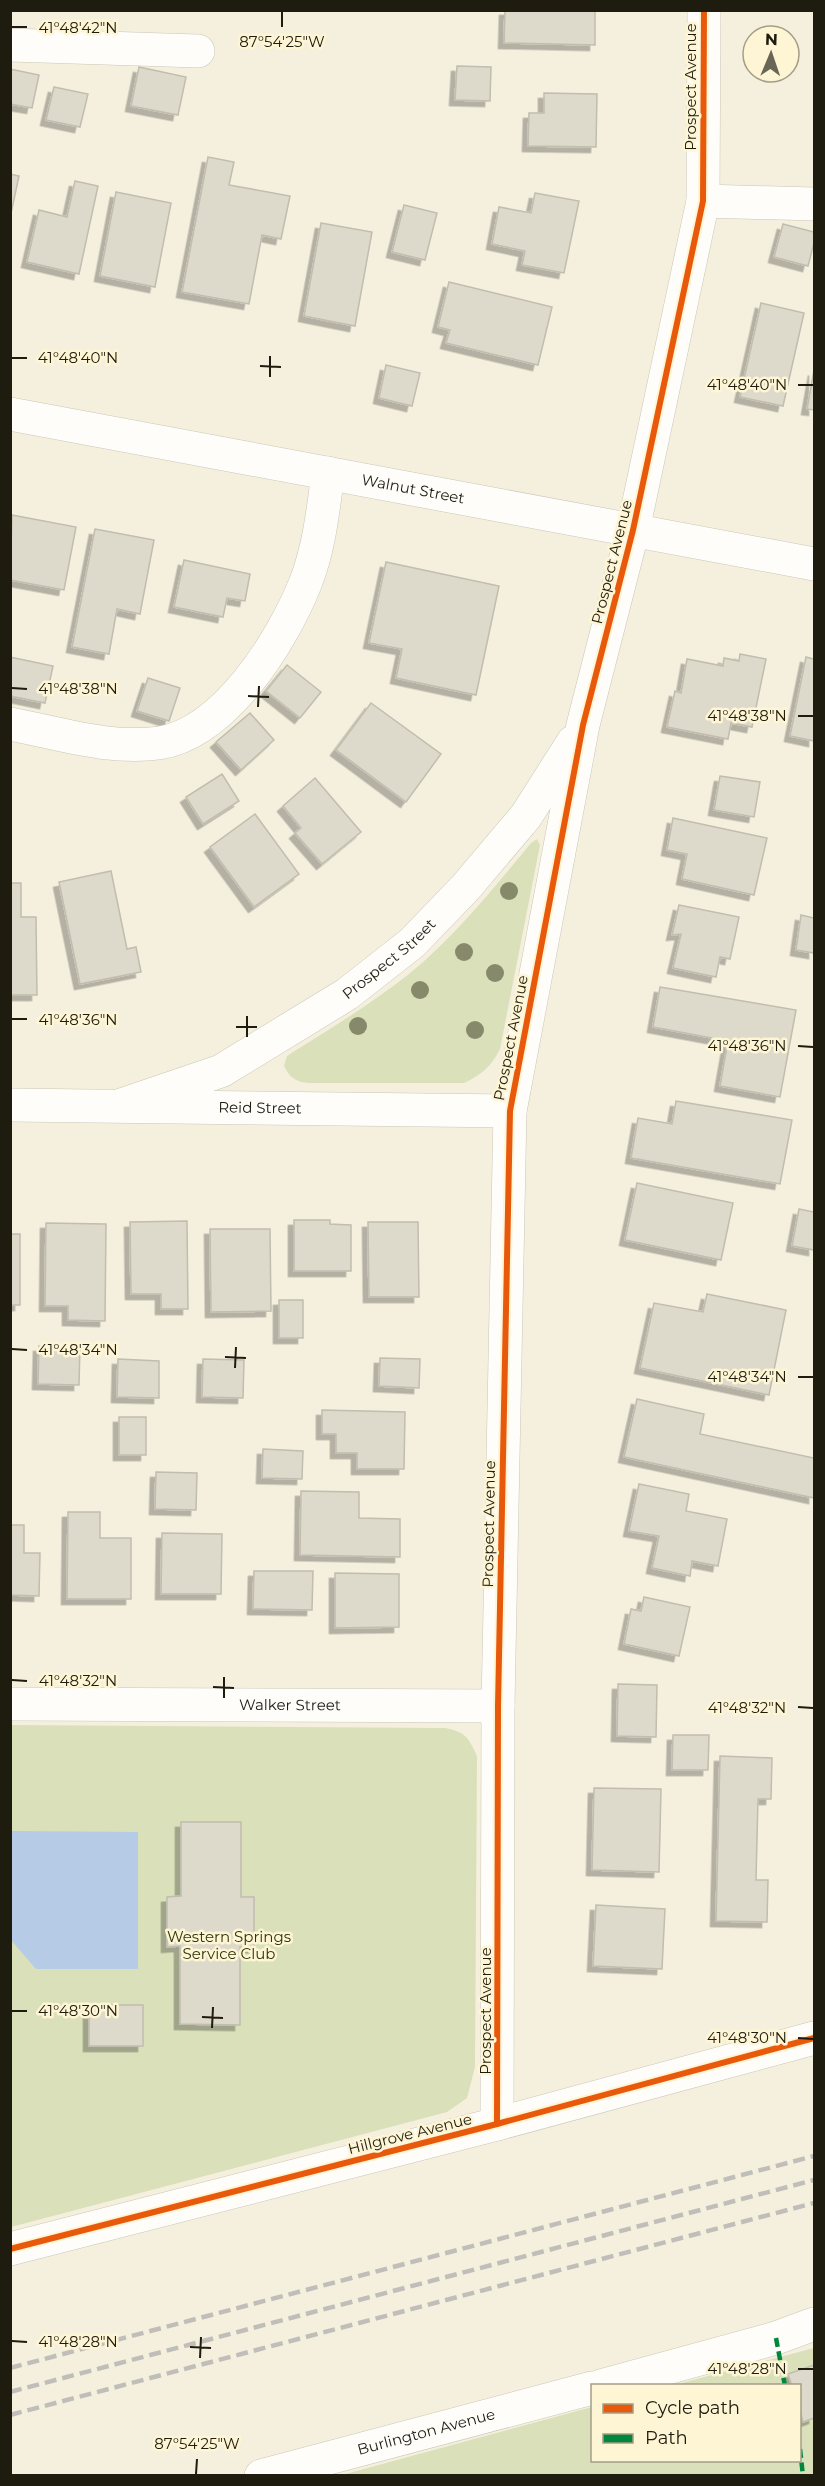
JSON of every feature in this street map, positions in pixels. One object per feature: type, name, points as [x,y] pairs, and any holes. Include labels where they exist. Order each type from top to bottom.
[{"type":"street","name":"Prospect Avenue","points":[[497,2124],[498,1706],[510,1111],[583,725],[633,530],[703,201],[704,10]]},
{"type":"street","points":[[10,45],[198,51]]},
{"type":"street","points":[[703,201],[814,204]]},
{"type":"street","name":"Walnut Street","points":[[10,414],[814,564]]},
{"type":"street","points":[[10,724],[114,744],[139,745],[172,739],[205,723],[254,674],[280,634],[308,573],[318,540],[328,473]]},
{"type":"street","name":"Prospect Street","points":[[121,1105],[221,1071],[347,994],[412,943],[466,887],[526,816],[583,725]]},
{"type":"street","name":"Reid Street","points":[[10,1105],[510,1111]]},
{"type":"street","name":"Walker Street","points":[[10,1704],[498,1706]]},
{"type":"street","name":"Hillgrove Avenue","points":[[10,2249],[497,2124],[814,2038]]},
{"type":"street","points":[[605,2384],[776,2338],[814,2324]]},
{"type":"street","name":"Burlington Avenue","points":[[261,2475],[591,2388]]},
{"type":"green space","points":[[537,839],[540,845],[500,1049],[485,1069],[464,1083],[308,1083],[296,1080],[288,1073],[284,1066],[287,1056],[380,996],[409,974],[458,928],[531,843]]},
{"type":"green space","name":"Western Springs Service Club","points":[[11,1725],[445,1728],[458,1731],[466,1736],[477,1756],[475,2067],[467,2098],[447,2112],[11,2227]]},
{"type":"green space","points":[[814,2348],[814,2475],[338,2476],[591,2407],[591,2462],[801,2462],[801,2384],[678,2384]]},
{"type":"water","points":[[10,1831],[138,1832],[138,1969],[36,1969],[11,1940]]},
{"type":"building","points":[[505,10],[595,10],[595,45],[504,43]]},
{"type":"building","points":[[457,66],[491,67],[490,101],[455,100]]},
{"type":"building","points":[[139,67],[186,77],[178,115],[131,106]]},
{"type":"building","points":[[10,69],[39,75],[32,108],[10,104]]},
{"type":"building","points":[[54,87],[88,94],[80,127],[46,120]]},
{"type":"building","points":[[544,93],[597,94],[596,147],[528,146],[529,113],[544,113]]},
{"type":"building","points":[[208,157],[234,162],[229,185],[290,196],[281,239],[262,235],[249,304],[182,292]]},
{"type":"building","points":[[10,174],[19,176],[10,218]]},
{"type":"building","points":[[75,181],[98,186],[79,274],[27,262],[39,210],[67,217]]},
{"type":"building","points":[[116,192],[171,203],[155,287],[100,276]]},
{"type":"building","points":[[535,193],[579,201],[564,273],[522,265],[525,251],[492,244],[499,207],[531,213]]},
{"type":"building","points":[[404,205],[437,213],[425,260],[392,252]]},
{"type":"building","points":[[321,223],[372,232],[355,326],[304,316]]},
{"type":"building","points":[[783,224],[814,232],[814,243],[808,266],[774,257]]},
{"type":"building","points":[[449,282],[552,307],[538,365],[446,343],[450,330],[438,327]]},
{"type":"building","points":[[761,303],[804,313],[783,406],[740,397]]},
{"type":"building","points":[[386,365],[420,373],[412,406],[379,398]]},
{"type":"building","points":[[814,370],[814,410],[807,409]]},
{"type":"building","points":[[12,515],[76,527],[64,590],[10,580]]},
{"type":"building","points":[[95,529],[154,540],[140,614],[117,609],[109,654],[72,647]]},
{"type":"building","points":[[184,560],[250,574],[245,601],[227,598],[223,617],[174,607]]},
{"type":"building","points":[[386,562],[499,586],[476,695],[396,678],[402,649],[369,643]]},
{"type":"building","points":[[740,654],[766,659],[752,727],[731,723],[728,739],[667,727],[675,691],[681,693],[687,659],[723,666],[724,658],[739,661]]},
{"type":"building","points":[[10,657],[53,666],[45,703],[10,696]]},
{"type":"building","points":[[806,657],[814,659],[814,741],[790,736]]},
{"type":"building","points":[[287,665],[321,692],[300,718],[266,691]]},
{"type":"building","points":[[148,678],[180,688],[169,721],[137,711]]},
{"type":"building","points":[[371,703],[441,754],[406,802],[336,750]]},
{"type":"building","points":[[250,713],[274,740],[241,770],[216,742]]},
{"type":"building","points":[[222,774],[239,801],[203,824],[186,797]]},
{"type":"building","points":[[720,776],[760,782],[754,817],[714,810]]},
{"type":"building","points":[[315,778],[361,832],[322,864],[295,833],[301,828],[283,806]]},
{"type":"building","points":[[255,814],[299,874],[254,907],[210,847]]},
{"type":"building","points":[[673,818],[767,838],[754,895],[682,879],[687,854],[667,850]]},
{"type":"building","points":[[111,871],[127,949],[136,947],[141,972],[80,984],[59,882]]},
{"type":"building","points":[[10,883],[21,883],[21,917],[36,917],[37,995],[10,995]]},
{"type":"building","points":[[679,905],[739,917],[730,959],[720,957],[716,977],[673,968],[681,934],[672,935]]},
{"type":"building","points":[[801,915],[814,918],[814,953],[796,950]]},
{"type":"building","points":[[660,987],[796,1010],[780,1097],[720,1086],[728,1041],[653,1027]]},
{"type":"building","points":[[676,1101],[792,1120],[780,1184],[631,1158],[638,1118],[672,1124]]},
{"type":"building","points":[[637,1183],[733,1203],[721,1260],[625,1240]]},
{"type":"building","points":[[799,1209],[814,1212],[814,1250],[792,1246]]},
{"type":"building","points":[[294,1220],[330,1220],[330,1224],[351,1225],[351,1271],[294,1271]]},
{"type":"building","points":[[187,1221],[188,1309],[161,1309],[161,1294],[131,1294],[130,1222]]},
{"type":"building","points":[[368,1222],[418,1222],[419,1297],[369,1297]]},
{"type":"building","points":[[46,1223],[106,1224],[105,1321],[68,1320],[68,1306],[45,1306]]},
{"type":"building","points":[[210,1229],[270,1229],[271,1311],[211,1312]]},
{"type":"building","points":[[10,1234],[20,1234],[20,1305],[10,1305]]},
{"type":"building","points":[[707,1294],[786,1310],[769,1395],[640,1368],[654,1303],[703,1312]]},
{"type":"building","points":[[279,1300],[303,1300],[303,1338],[279,1338]]},
{"type":"building","points":[[39,1346],[80,1347],[79,1385],[38,1384]]},
{"type":"building","points":[[380,1358],[420,1359],[419,1388],[379,1386]]},
{"type":"building","points":[[118,1359],[159,1361],[159,1398],[117,1397]]},
{"type":"building","points":[[203,1359],[244,1360],[243,1398],[202,1397]]},
{"type":"building","points":[[637,1399],[704,1414],[700,1434],[814,1458],[814,1498],[624,1457]]},
{"type":"building","points":[[322,1410],[405,1412],[404,1469],[357,1469],[357,1453],[336,1453],[336,1434],[322,1434]]},
{"type":"building","points":[[119,1417],[146,1417],[146,1455],[119,1455]]},
{"type":"building","points":[[263,1449],[303,1451],[302,1479],[262,1478]]},
{"type":"building","points":[[156,1472],[197,1473],[196,1510],[155,1509]]},
{"type":"building","points":[[639,1484],[689,1494],[686,1511],[727,1519],[718,1566],[692,1561],[690,1576],[652,1568],[659,1536],[629,1531]]},
{"type":"building","points":[[301,1491],[359,1492],[359,1518],[400,1519],[400,1557],[300,1555]]},
{"type":"building","points":[[68,1512],[100,1512],[100,1538],[131,1538],[131,1599],[67,1599]]},
{"type":"building","points":[[10,1525],[24,1525],[24,1553],[40,1553],[39,1596],[10,1595]]},
{"type":"building","points":[[162,1533],[222,1534],[221,1594],[161,1594]]},
{"type":"building","points":[[254,1571],[313,1571],[312,1610],[253,1609]]},
{"type":"building","points":[[335,1573],[399,1574],[399,1627],[335,1628]]},
{"type":"building","points":[[644,1597],[690,1607],[679,1656],[624,1644],[631,1609],[641,1611]]},
{"type":"building","points":[[618,1684],[657,1685],[656,1737],[617,1736]]},
{"type":"building","points":[[673,1735],[709,1735],[708,1770],[672,1770]]},
{"type":"building","points":[[720,1756],[772,1758],[771,1799],[758,1799],[756,1880],[768,1880],[767,1922],[716,1921]]},
{"type":"building","points":[[594,1788],[661,1789],[659,1872],[592,1870]]},
{"type":"building","points":[[181,1822],[241,1822],[241,1897],[254,1897],[254,1947],[240,1947],[240,2025],[180,2024],[180,1946],[167,1947],[167,1897],[181,1896]]},
{"type":"building","points":[[596,1905],[665,1909],[662,1969],[593,1966]]},
{"type":"building","points":[[89,2005],[143,2005],[143,2046],[89,2046]]},
{"type":"building","points":[[814,2365],[814,2418],[803,2422],[801,2384],[791,2384],[788,2374]]},
{"type":"railway","points":[[10,2368],[814,2156]]},
{"type":"railway","points":[[10,2392],[814,2180]]},
{"type":"railway","points":[[10,2415],[814,2203]]},
{"type":"marked path","points":[[776,2338],[785,2384]]},
{"type":"marked path","points":[[801,2458],[803,2476]]},
{"type":"cycle path","points":[[497,2124],[498,1706],[510,1111],[583,725],[633,530],[703,201],[704,10]]},
{"type":"cycle path","points":[[10,2249],[497,2124],[814,2038]]}]
